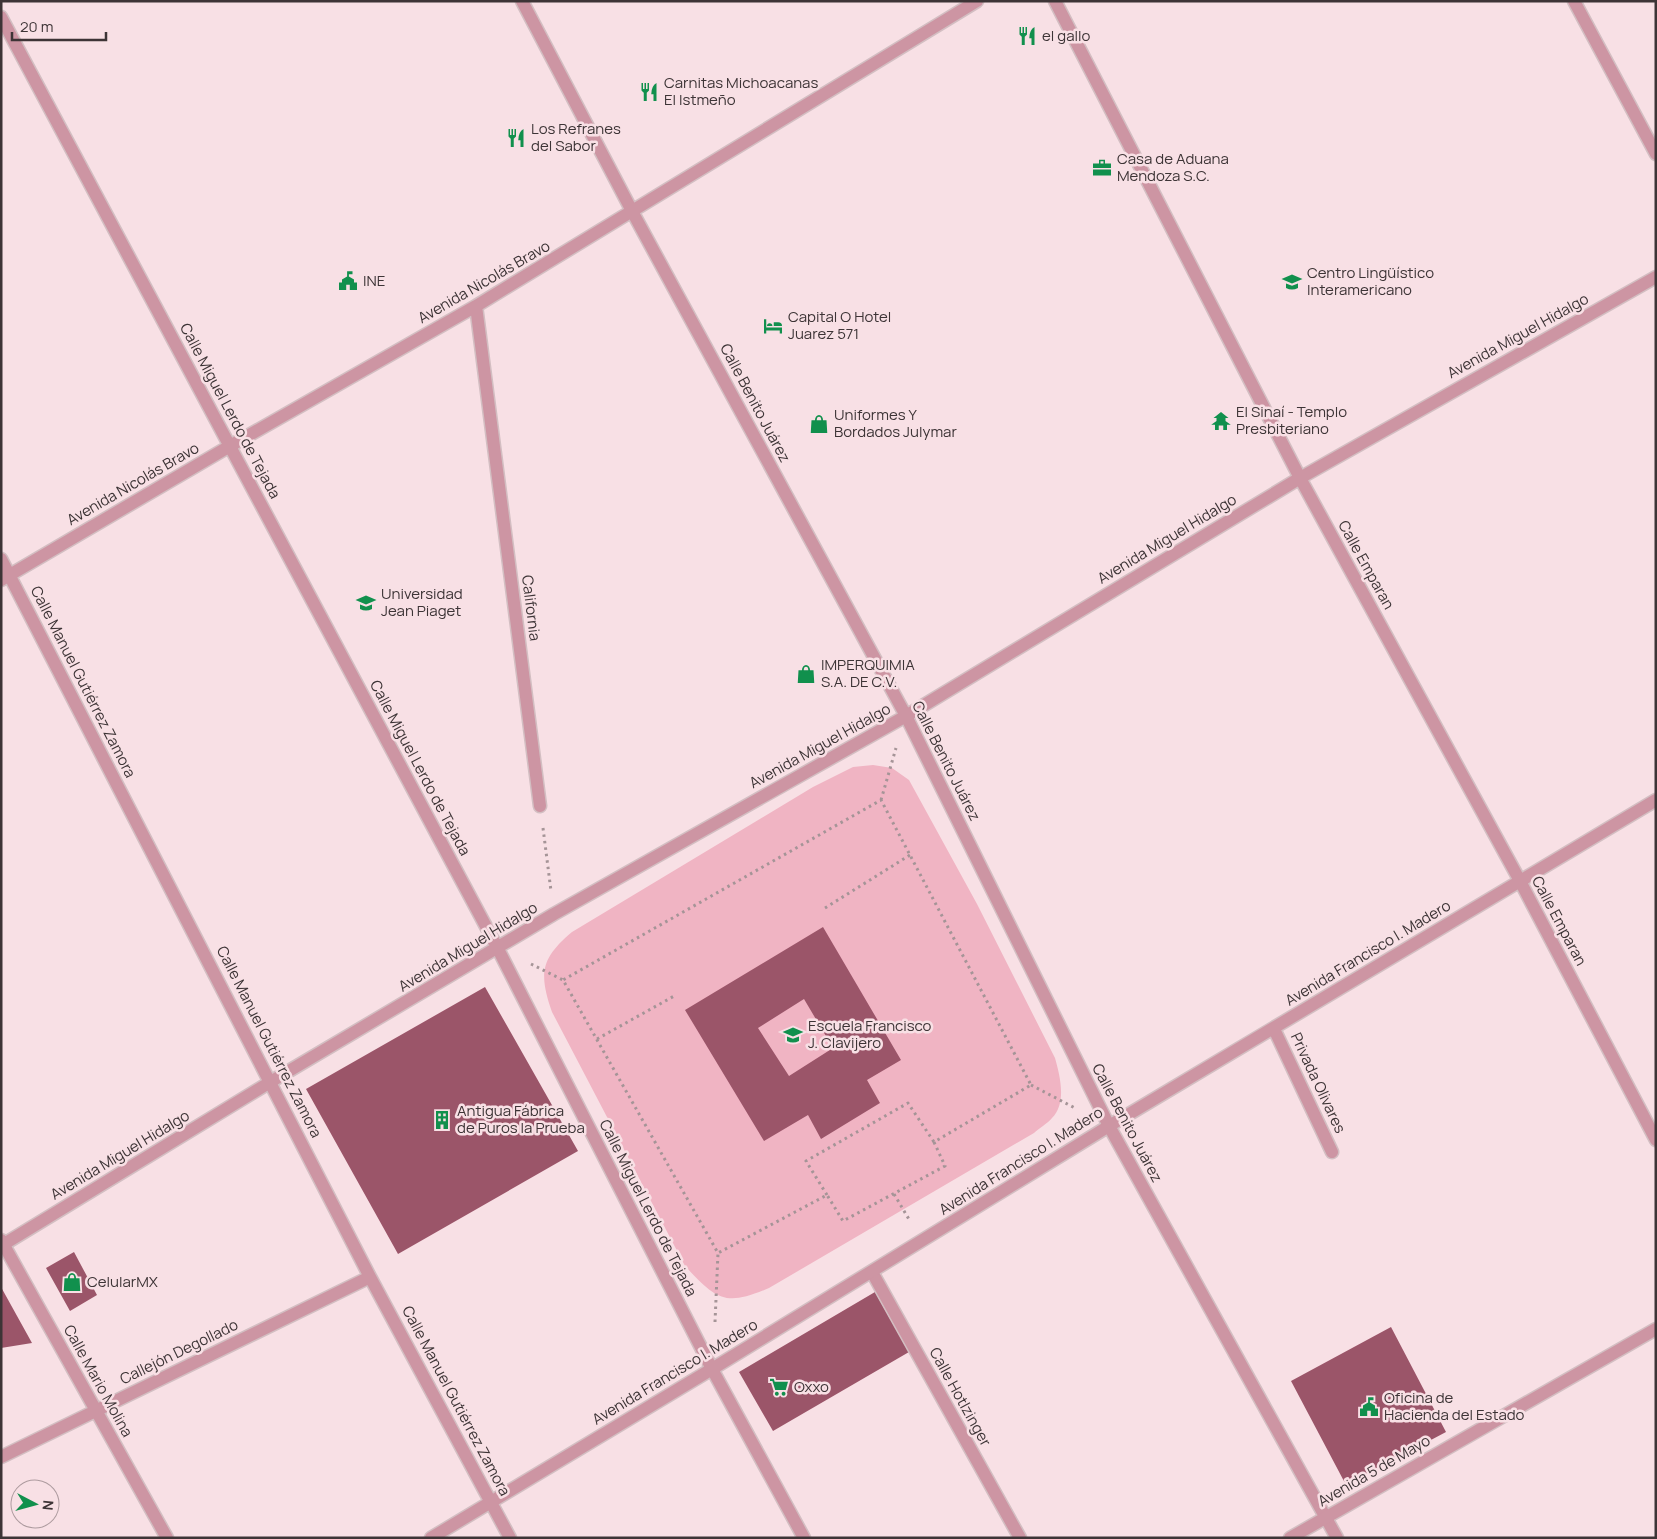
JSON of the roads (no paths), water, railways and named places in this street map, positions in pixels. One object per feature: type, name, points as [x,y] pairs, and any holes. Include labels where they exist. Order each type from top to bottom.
[{"type":"street","name":"Calle Benito Juárez","points":[[522,1],[633,212],[906,716],[1108,1126],[1336,1538]]},
{"type":"street","name":"Avenida Nicolás Bravo","points":[[5,577],[476,306],[977,1]]},
{"type":"street","name":"Calle Emparan","points":[[1055,1],[1300,478],[1520,881],[1656,1140]]},
{"type":"street","points":[[1574,1],[1656,154]]},
{"type":"street","name":"Calle Miguel Lerdo de Tejada","points":[[1,17],[498,948],[712,1369],[804,1538]]},
{"type":"street","name":"Avenida Miguel Hidalgo","points":[[2,1244],[554,914],[906,716],[1300,478],[1656,277]]},
{"type":"street","name":"California","points":[[476,306],[540,806]]},
{"type":"street","name":"Calle Manuel Gutiérrez Zamora","points":[[1,559],[5,577],[272,1082],[370,1277],[492,1501],[510,1538]]},
{"type":"street","name":"Avenida Francisco I. Madero","points":[[431,1538],[922,1242],[1108,1126],[1274,1029],[1656,800]]},
{"type":"street","name":"Privada Olivares","points":[[1274,1029],[1332,1152]]},
{"type":"street","name":"Calle Mario Molina","points":[[2,1244],[167,1538]]},
{"type":"street","name":"Calle Hotlzinger","points":[[872,1272],[1020,1538]]},
{"type":"street","name":"Callejón Degollado","points":[[1,1457],[370,1277]]},
{"type":"street","name":"Avenida 5 de Mayo","points":[[1290,1538],[1656,1329]]},
{"type":"place","name":"el gallo","points":[[1027,36]]},
{"type":"place","name":"Carnitas Michoacanas El Istmeño","points":[[649,92]]},
{"type":"place","name":"Los Refranes del Sabor","points":[[516,138]]},
{"type":"place","name":"Casa de Aduana Mendoza S.C.","points":[[1102,168]]},
{"type":"place","name":"INE","points":[[348,281]]},
{"type":"place","name":"Centro Lingüístico Interamericano","points":[[1292,282]]},
{"type":"place","name":"Capital O Hotel Juarez 571","points":[[773,326]]},
{"type":"place","name":"El Sinaí - Templo Presbiteriano","points":[[1221,421]]},
{"type":"place","name":"Uniformes Y Bordados Julymar","points":[[819,424]]},
{"type":"place","name":"Universidad Jean Piaget","points":[[366,603]]},
{"type":"place","name":"IMPERQUIMIA S.A. DE C.V.","points":[[806,674]]},
{"type":"place","name":"Escuela Francisco J. Clavijero","points":[[793,1035]]},
{"type":"place","name":"Antigua Fábrica de Puros la Prueba","points":[[442,1120]]},
{"type":"place","name":"CelularMX","points":[[72,1282]]},
{"type":"place","name":"Oxxo","points":[[779,1387]]},
{"type":"place","name":"Oficina de Hacienda del Estado","points":[[1369,1407]]}]
